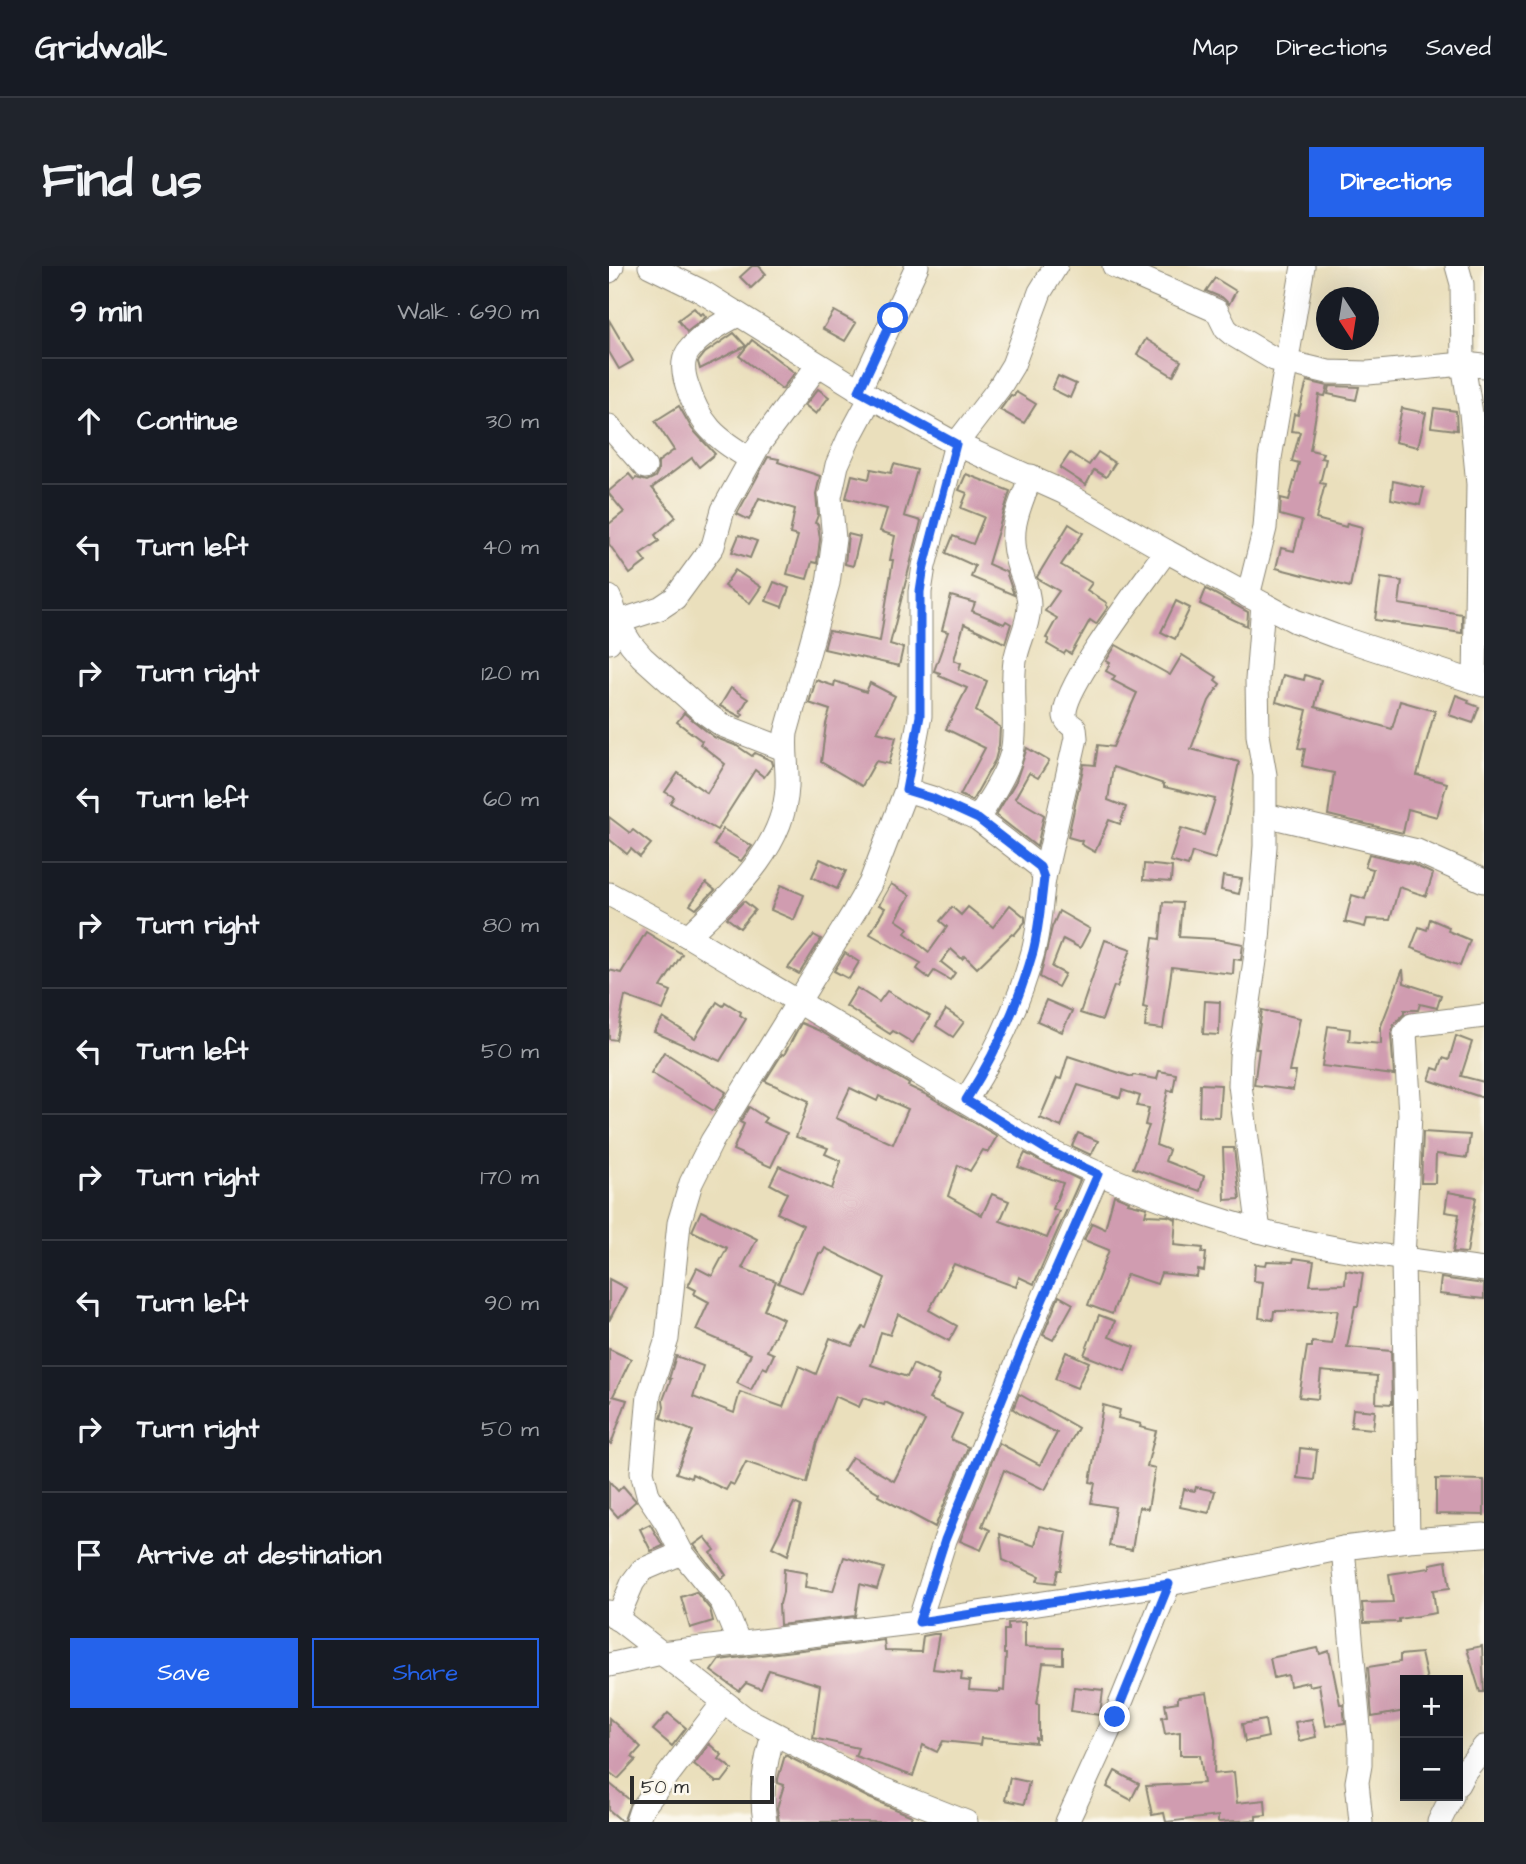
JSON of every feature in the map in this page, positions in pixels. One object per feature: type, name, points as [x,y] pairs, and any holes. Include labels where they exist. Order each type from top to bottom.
[{"type":"street","points":[[609,271],[612,266]]},
{"type":"street","points":[[650,266],[701,291],[865,394],[956,444],[1063,492],[1295,621],[1480,684],[1478,484],[1471,413],[1473,365],[1457,266]]},
{"type":"street","points":[[688,936],[748,878],[777,827],[787,788],[784,750],[786,733],[828,583],[834,539],[830,497],[837,465],[917,266]]},
{"type":"street","points":[[739,1643],[722,1602],[682,1553],[666,1522],[647,1495],[642,1472],[649,1395],[667,1339],[679,1223],[700,1163],[870,884],[906,790],[920,716],[920,592],[924,566],[956,444],[1013,365],[1040,292],[1056,266]]},
{"type":"street","points":[[1114,266],[1217,312],[1231,334],[1287,364],[1348,374],[1473,365]]},
{"type":"street","points":[[1259,1230],[1240,1085],[1241,1057],[1258,940],[1265,846],[1265,775],[1258,735],[1256,600],[1269,465],[1303,266]]},
{"type":"street","points":[[738,314],[689,349],[685,357],[684,377],[694,408],[705,425],[720,440],[751,459]]},
{"type":"street","points":[[613,632],[675,598],[713,547],[723,510],[760,443],[818,365]]},
{"type":"street","points":[[609,426],[645,467]]},
{"type":"street","points":[[978,819],[1008,764],[1013,749],[1014,670],[1030,603],[1014,551],[1012,533],[1031,476]]},
{"type":"street","points":[[966,1100],[988,1067],[1033,950],[1044,878],[1076,738],[1075,728],[1065,715],[1072,691],[1083,669],[1166,551]]},
{"type":"street","points":[[609,597],[615,608],[613,632]]},
{"type":"street","points":[[613,632],[631,645],[701,710],[722,725],[784,750]]},
{"type":"street","points":[[906,790],[932,798],[978,819],[1040,867],[1044,878]]},
{"type":"street","points":[[1265,815],[1417,851],[1484,881]]},
{"type":"street","points":[[609,894],[798,1000],[1047,1150],[1098,1174],[1162,1201],[1319,1245],[1484,1270]]},
{"type":"street","points":[[1408,1540],[1403,1259],[1410,1114],[1405,1033],[1412,1025],[1484,1016]]},
{"type":"street","points":[[919,1622],[945,1540],[1039,1308],[1098,1174]]},
{"type":"street","points":[[609,1665],[661,1653],[919,1622],[1169,1584],[1343,1548],[1484,1535]]},
{"type":"street","points":[[1343,1548],[1360,1738],[1357,1782],[1361,1822]]},
{"type":"street","points":[[682,1553],[642,1570],[613,1616],[723,1703],[773,1734],[875,1786],[966,1822]]},
{"type":"street","points":[[1067,1822],[1115,1717],[1169,1584]]},
{"type":"street","points":[[637,1822],[641,1810],[723,1703]]},
{"type":"street","points":[[765,1822],[762,1789],[764,1768],[773,1734]]},
{"type":"street","points":[[1463,1775],[1484,1747]]},
{"type":"street","points":[[1439,1822],[1450,1801]]},
{"type":"building","points":[[752,266],[759,266],[766,274],[751,288],[740,277]]},
{"type":"building","points":[[1215,278],[1236,291],[1229,304],[1223,298],[1206,291]]},
{"type":"building","points":[[694,308],[706,317],[687,332],[678,320]]},
{"type":"building","points":[[834,311],[856,323],[845,341],[823,329]]},
{"type":"building","points":[[609,320],[633,361],[619,369],[609,352]]},
{"type":"building","points":[[734,333],[746,346],[700,369],[698,362],[705,353]]},
{"type":"building","points":[[1146,339],[1181,361],[1173,376],[1137,354]]},
{"type":"building","points":[[752,340],[795,373],[782,389],[739,356]]},
{"type":"building","points":[[1058,376],[1076,384],[1070,398],[1052,389]]},
{"type":"building","points":[[1307,381],[1328,386],[1325,396],[1319,395],[1310,450],[1323,453],[1321,458],[1326,459],[1320,483],[1325,484],[1316,519],[1346,527],[1347,523],[1362,527],[1350,587],[1276,568],[1281,548],[1294,551],[1302,521],[1280,515],[1281,498],[1289,500],[1299,463],[1292,461],[1300,432],[1291,431],[1294,414],[1298,415]]},
{"type":"building","points":[[1330,386],[1359,387],[1356,400],[1328,394]]},
{"type":"building","points":[[818,389],[829,397],[816,414],[805,405]]},
{"type":"building","points":[[1016,392],[1036,404],[1024,423],[1000,410]]},
{"type":"building","points":[[679,406],[692,429],[715,454],[699,467],[692,458],[652,488],[676,517],[655,535],[659,541],[640,554],[646,562],[630,574],[609,544],[609,524],[624,512],[609,491],[629,474],[634,480],[636,478],[647,481],[655,477],[658,462],[674,450],[655,421]]},
{"type":"building","points":[[1402,408],[1426,413],[1418,447],[1395,442]]},
{"type":"building","points":[[1434,408],[1456,411],[1457,430],[1431,427]]},
{"type":"building","points":[[1098,452],[1115,463],[1106,477],[1094,470],[1086,485],[1060,468],[1070,453],[1089,465]]},
{"type":"building","points":[[768,457],[820,476],[816,494],[818,515],[815,523],[818,524],[820,539],[817,563],[812,562],[807,579],[787,574],[798,536],[790,534],[795,509],[759,498],[749,520],[737,514]]},
{"type":"building","points":[[894,464],[917,470],[904,516],[921,521],[890,644],[903,648],[899,666],[824,649],[829,631],[880,641],[895,536],[880,531],[887,509],[846,498],[852,475],[869,479],[871,469],[891,473]]},
{"type":"building","points":[[966,474],[1010,491],[988,564],[1006,572],[1014,595],[971,577],[975,566],[946,553],[953,536],[973,544],[984,517],[961,508],[967,493],[959,490]]},
{"type":"building","points":[[1393,481],[1424,488],[1420,505],[1391,499]]},
{"type":"building","points":[[1069,524],[1083,533],[1061,565],[1092,583],[1087,590],[1107,603],[1108,607],[1096,624],[1090,620],[1071,654],[1066,651],[1064,654],[1047,644],[1049,639],[1046,638],[1057,618],[1045,611],[1059,591],[1037,577]]},
{"type":"building","points":[[848,534],[860,537],[853,566],[845,564]]},
{"type":"building","points":[[739,535],[757,541],[750,558],[732,552]]},
{"type":"building","points":[[735,570],[761,587],[750,603],[724,586]]},
{"type":"building","points":[[1381,578],[1402,581],[1399,604],[1462,614],[1462,633],[1375,620]]},
{"type":"building","points":[[774,582],[789,588],[782,607],[766,601]]},
{"type":"building","points":[[1206,589],[1248,612],[1247,626],[1200,604]]},
{"type":"building","points":[[951,596],[975,603],[972,611],[1004,624],[1006,621],[1011,624],[1005,643],[964,624],[954,660],[961,663],[959,669],[987,681],[976,711],[1000,727],[995,760],[972,801],[960,795],[985,748],[946,729],[967,688],[939,676],[940,673],[934,671],[948,632],[942,630]]},
{"type":"building","points":[[1176,601],[1190,608],[1175,639],[1161,632]]},
{"type":"building","points":[[1116,645],[1170,675],[1182,655],[1217,677],[1215,680],[1220,684],[1209,701],[1191,749],[1239,762],[1225,828],[1215,859],[1192,852],[1188,866],[1170,861],[1181,828],[1204,835],[1215,799],[1164,787],[1164,784],[1113,767],[1108,800],[1126,807],[1120,824],[1109,820],[1095,852],[1081,844],[1082,841],[1068,837],[1084,764],[1095,765],[1098,745],[1113,747],[1137,693],[1112,680],[1115,676],[1106,671],[1110,663],[1106,661]]},
{"type":"building","points":[[1283,675],[1304,680],[1305,675],[1321,680],[1315,707],[1392,729],[1400,701],[1435,711],[1417,775],[1447,783],[1437,817],[1408,809],[1403,833],[1328,815],[1334,773],[1302,766],[1305,749],[1298,748],[1307,710],[1276,702]]},
{"type":"building","points":[[816,680],[834,686],[835,681],[866,692],[870,683],[895,696],[877,732],[896,737],[889,764],[876,761],[862,786],[821,762],[830,710],[809,703]]},
{"type":"building","points":[[731,688],[748,699],[740,712],[743,714],[741,717],[720,706]]},
{"type":"building","points":[[1456,695],[1479,707],[1473,723],[1449,715]]},
{"type":"building","points":[[684,713],[714,737],[737,746],[752,756],[755,753],[772,761],[773,765],[764,777],[755,770],[717,830],[670,803],[674,797],[665,792],[678,773],[707,793],[725,764],[700,744],[702,741],[677,722]]},
{"type":"building","points":[[1027,748],[1049,761],[1038,778],[1029,773],[1015,798],[1044,815],[1037,847],[996,815],[1016,781]]},
{"type":"building","points":[[609,817],[630,833],[633,830],[651,844],[640,857],[631,849],[627,854],[609,839]]},
{"type":"building","points":[[723,829],[752,846],[741,861],[714,845]]},
{"type":"building","points":[[1369,854],[1412,864],[1433,874],[1426,896],[1399,887],[1390,920],[1367,919],[1365,927],[1345,922],[1352,895],[1365,899],[1373,869],[1365,867]]},
{"type":"building","points":[[820,859],[846,871],[837,889],[812,877]]},
{"type":"building","points":[[1144,864],[1172,867],[1171,882],[1143,880]]},
{"type":"building","points":[[1223,876],[1242,879],[1239,894],[1221,890]]},
{"type":"building","points":[[706,883],[715,890],[696,909],[690,905]]},
{"type":"building","points":[[891,884],[910,895],[896,920],[908,928],[905,933],[929,952],[947,927],[940,921],[952,907],[961,915],[968,907],[993,927],[1010,905],[1025,917],[1025,922],[977,968],[965,956],[962,959],[951,949],[941,962],[955,973],[950,980],[934,971],[929,978],[917,969],[921,963],[870,934],[885,908],[879,905]]},
{"type":"building","points":[[781,885],[804,895],[794,920],[771,910]]},
{"type":"building","points":[[744,901],[755,910],[740,928],[727,918]]},
{"type":"building","points":[[1163,902],[1182,903],[1179,937],[1243,944],[1241,960],[1234,959],[1233,974],[1172,967],[1163,1029],[1145,1027],[1147,1008],[1143,1007],[1153,938],[1160,939]]},
{"type":"building","points":[[1059,911],[1090,929],[1080,948],[1063,939],[1052,967],[1065,974],[1058,987],[1040,977],[1052,927]]},
{"type":"building","points":[[1430,919],[1449,927],[1448,931],[1470,940],[1460,966],[1411,948],[1419,927],[1427,930]]},
{"type":"building","points":[[646,932],[682,954],[661,987],[671,991],[663,1010],[625,996],[616,1040],[609,1039],[609,970],[621,973]]},
{"type":"building","points":[[814,935],[821,939],[799,974],[788,968]]},
{"type":"building","points":[[1105,940],[1131,949],[1102,1020],[1080,1013]]},
{"type":"building","points":[[845,953],[859,962],[849,979],[834,971]]},
{"type":"building","points":[[1403,969],[1404,983],[1441,995],[1437,1008],[1420,1004],[1418,1010],[1404,1010],[1404,1014],[1394,1024],[1391,1034],[1394,1075],[1322,1066],[1328,1026],[1350,1029],[1349,1041],[1381,1044],[1381,1026]]},
{"type":"building","points":[[857,988],[879,1002],[887,991],[930,1016],[913,1043],[893,1031],[890,1034],[846,1006]]},
{"type":"building","points":[[1046,1000],[1072,1011],[1062,1032],[1037,1021]]},
{"type":"building","points":[[1205,1001],[1220,1002],[1219,1035],[1203,1034]]},
{"type":"building","points":[[717,1002],[723,1006],[725,1002],[741,1012],[740,1015],[746,1019],[720,1061],[654,1032],[663,1018],[695,1038]]},
{"type":"building","points":[[946,1010],[964,1022],[953,1037],[936,1026]]},
{"type":"building","points":[[1262,1010],[1300,1018],[1289,1072],[1296,1072],[1293,1090],[1254,1085]]},
{"type":"building","points":[[801,1023],[820,1031],[909,1084],[908,1086],[997,1136],[988,1152],[983,1150],[970,1171],[958,1165],[948,1196],[982,1215],[992,1194],[1009,1201],[1000,1221],[1047,1238],[1059,1211],[1053,1209],[1063,1183],[1018,1167],[1025,1153],[1080,1180],[1034,1284],[1019,1277],[1016,1287],[954,1264],[929,1310],[957,1326],[949,1341],[898,1314],[890,1335],[881,1332],[871,1365],[907,1377],[913,1364],[939,1376],[939,1382],[929,1399],[962,1414],[951,1438],[968,1447],[935,1527],[878,1496],[879,1493],[843,1471],[852,1457],[894,1481],[925,1421],[885,1402],[884,1405],[863,1398],[859,1407],[835,1396],[816,1445],[807,1483],[746,1462],[734,1485],[730,1483],[726,1490],[692,1474],[691,1478],[676,1473],[693,1431],[661,1418],[663,1400],[676,1356],[703,1366],[693,1397],[734,1413],[740,1392],[783,1407],[799,1366],[816,1374],[830,1338],[852,1346],[863,1327],[866,1328],[885,1278],[825,1248],[822,1254],[819,1253],[802,1293],[778,1283],[803,1225],[777,1213],[787,1193],[770,1184],[779,1166],[832,1189],[841,1161],[825,1154],[828,1148],[796,1137],[809,1101],[765,1081],[782,1054],[784,1055]],"holes":[[[850,1088],[877,1101],[879,1096],[908,1109],[893,1144],[836,1118]]]},
{"type":"building","points":[[1456,1036],[1472,1042],[1461,1076],[1484,1082],[1484,1098],[1429,1080],[1433,1068],[1439,1070],[1443,1058],[1449,1060]]},
{"type":"building","points":[[664,1052],[726,1092],[714,1111],[651,1073]]},
{"type":"building","points":[[1068,1056],[1132,1077],[1157,1079],[1159,1071],[1176,1074],[1173,1091],[1168,1090],[1156,1145],[1169,1150],[1165,1161],[1204,1176],[1200,1191],[1133,1168],[1149,1126],[1145,1125],[1149,1108],[1137,1106],[1140,1096],[1122,1090],[1120,1098],[1078,1085],[1061,1127],[1040,1118],[1057,1078],[1061,1079]]},
{"type":"building","points":[[1200,1084],[1221,1085],[1219,1117],[1199,1116]]},
{"type":"building","points":[[749,1107],[766,1118],[763,1122],[787,1133],[771,1167],[733,1150],[744,1124],[740,1122]]},
{"type":"building","points":[[1423,1132],[1470,1135],[1467,1158],[1436,1154],[1435,1183],[1421,1183]]},
{"type":"building","points":[[1078,1133],[1098,1141],[1091,1155],[1072,1146]]},
{"type":"building","points":[[1223,1148],[1234,1148],[1240,1199],[1225,1200]]},
{"type":"building","points":[[1448,1192],[1476,1197],[1467,1253],[1453,1252],[1459,1214],[1445,1212]]},
{"type":"building","points":[[1114,1195],[1129,1201],[1128,1203],[1147,1208],[1145,1215],[1176,1219],[1174,1245],[1203,1248],[1202,1253],[1206,1253],[1204,1271],[1198,1270],[1197,1277],[1161,1273],[1157,1284],[1127,1274],[1112,1314],[1088,1305],[1109,1250],[1084,1240],[1092,1223],[1105,1229]]},
{"type":"building","points":[[701,1211],[757,1239],[742,1268],[776,1281],[764,1310],[783,1319],[767,1351],[774,1354],[767,1369],[763,1367],[751,1390],[737,1383],[751,1354],[696,1330],[709,1302],[694,1294],[696,1290],[688,1286],[697,1268],[712,1276],[727,1248],[692,1231]]},
{"type":"building","points":[[1294,1258],[1314,1261],[1310,1285],[1345,1284],[1346,1270],[1363,1273],[1347,1347],[1391,1351],[1392,1404],[1376,1403],[1377,1376],[1321,1371],[1318,1399],[1299,1397],[1307,1347],[1312,1347],[1312,1342],[1332,1344],[1338,1310],[1274,1311],[1273,1320],[1259,1318],[1263,1282],[1254,1281],[1255,1264],[1266,1265],[1267,1261],[1293,1262]]},
{"type":"building","points":[[1441,1278],[1484,1284],[1484,1299],[1439,1294]]},
{"type":"building","points":[[609,1279],[626,1288],[609,1321]]},
{"type":"building","points":[[1059,1296],[1073,1304],[1053,1340],[1043,1335]]},
{"type":"building","points":[[1099,1315],[1115,1321],[1109,1337],[1134,1347],[1125,1371],[1084,1355]]},
{"type":"building","points":[[609,1349],[631,1359],[613,1396],[627,1400],[611,1444],[609,1444],[609,1407],[612,1399],[609,1405]]},
{"type":"building","points":[[1066,1352],[1089,1362],[1077,1388],[1055,1379]]},
{"type":"building","points":[[1019,1394],[1078,1428],[1045,1490],[1004,1470],[982,1526],[990,1530],[981,1550],[960,1541],[999,1443],[1040,1465],[1057,1433],[1013,1409]]},
{"type":"building","points":[[1103,1405],[1120,1410],[1118,1418],[1156,1431],[1147,1466],[1155,1468],[1148,1509],[1139,1507],[1132,1550],[1109,1546],[1115,1507],[1091,1503],[1095,1483],[1090,1482]]},
{"type":"building","points":[[1353,1409],[1375,1411],[1373,1429],[1351,1427]]},
{"type":"building","points":[[1300,1448],[1317,1450],[1314,1480],[1297,1478]]},
{"type":"building","points":[[1436,1479],[1484,1480],[1484,1515],[1436,1514]]},
{"type":"building","points":[[609,1481],[618,1491],[623,1486],[636,1501],[618,1517],[609,1507]]},
{"type":"building","points":[[1196,1487],[1215,1491],[1209,1513],[1180,1507],[1184,1489],[1195,1491]]},
{"type":"building","points":[[794,1503],[801,1506],[788,1555],[772,1547]]},
{"type":"building","points":[[650,1524],[663,1546],[651,1551],[640,1529]]},
{"type":"building","points":[[1039,1526],[1067,1532],[1061,1570],[1058,1570],[1055,1583],[1037,1581],[1039,1576],[1003,1560],[1000,1534],[1035,1546]]},
{"type":"building","points":[[705,1537],[715,1550],[711,1553],[726,1575],[721,1579],[694,1545]]},
{"type":"building","points":[[844,1557],[884,1568],[877,1589],[860,1584],[855,1616],[780,1625],[779,1604],[783,1592],[784,1569],[807,1573],[805,1587],[833,1591]]},
{"type":"building","points":[[1446,1561],[1450,1588],[1433,1590],[1436,1613],[1399,1619],[1399,1622],[1364,1623],[1362,1603],[1393,1602],[1389,1574],[1430,1568],[1430,1564]]},
{"type":"building","points":[[696,1592],[710,1609],[713,1621],[690,1628],[681,1597]]},
{"type":"building","points":[[1025,1622],[1025,1647],[1063,1648],[1063,1664],[1043,1663],[1037,1704],[1039,1739],[1036,1738],[1036,1743],[981,1738],[980,1745],[943,1741],[937,1752],[923,1745],[913,1776],[855,1756],[858,1748],[813,1738],[820,1685],[769,1670],[761,1689],[746,1683],[739,1691],[711,1671],[719,1660],[884,1640],[885,1651],[921,1652],[923,1636],[939,1634],[933,1669],[962,1672],[961,1680],[970,1681],[969,1690],[1000,1692],[1004,1691],[1004,1630],[1008,1630],[1008,1623]]},
{"type":"building","points":[[1482,1646],[1484,1692],[1480,1692],[1467,1649]]},
{"type":"building","points":[[1318,1648],[1320,1654],[1329,1651],[1340,1704],[1343,1704],[1345,1723],[1326,1726],[1319,1684],[1309,1686],[1308,1682],[1290,1686],[1288,1675],[1274,1678],[1270,1658]]},
{"type":"building","points":[[1421,1653],[1426,1675],[1400,1675],[1400,1712],[1372,1717],[1368,1667],[1400,1662],[1400,1655]]},
{"type":"building","points":[[1074,1687],[1103,1690],[1100,1715],[1071,1711]]},
{"type":"building","points":[[1207,1693],[1215,1740],[1214,1774],[1234,1772],[1237,1803],[1265,1800],[1266,1815],[1256,1816],[1256,1820],[1218,1822],[1218,1816],[1166,1822],[1164,1813],[1152,1815],[1146,1786],[1204,1783],[1200,1755],[1180,1755],[1180,1732],[1165,1734],[1162,1717],[1167,1716],[1165,1704],[1178,1702],[1178,1697]]},
{"type":"building","points":[[668,1713],[686,1728],[672,1746],[653,1730]]},
{"type":"building","points":[[609,1718],[641,1747],[632,1757],[636,1760],[618,1779],[609,1772]]},
{"type":"building","points":[[1312,1719],[1316,1737],[1299,1741],[1295,1722]]},
{"type":"building","points":[[1265,1720],[1268,1737],[1245,1742],[1242,1724]]},
{"type":"building","points":[[709,1744],[722,1755],[719,1759],[732,1769],[722,1782],[716,1782],[694,1764]]},
{"type":"building","points":[[785,1755],[869,1798],[912,1816],[909,1822],[779,1822],[777,1808],[784,1785],[778,1783],[778,1779]]},
{"type":"building","points":[[1115,1771],[1139,1784],[1131,1800],[1107,1787]]},
{"type":"building","points":[[1010,1778],[1029,1782],[1024,1804],[1005,1800]]},
{"type":"building","points":[[609,1783],[631,1801],[623,1822],[609,1810]]},
{"type":"route","points":[[893,318],[859,391],[956,444],[924,566],[920,592],[922,692],[906,790],[932,798],[978,819],[1040,867],[1044,878],[1033,950],[1027,971],[988,1067],[966,1100],[1047,1150],[1098,1174],[1039,1308],[945,1540],[919,1622],[1169,1584],[1115,1717]]}]
